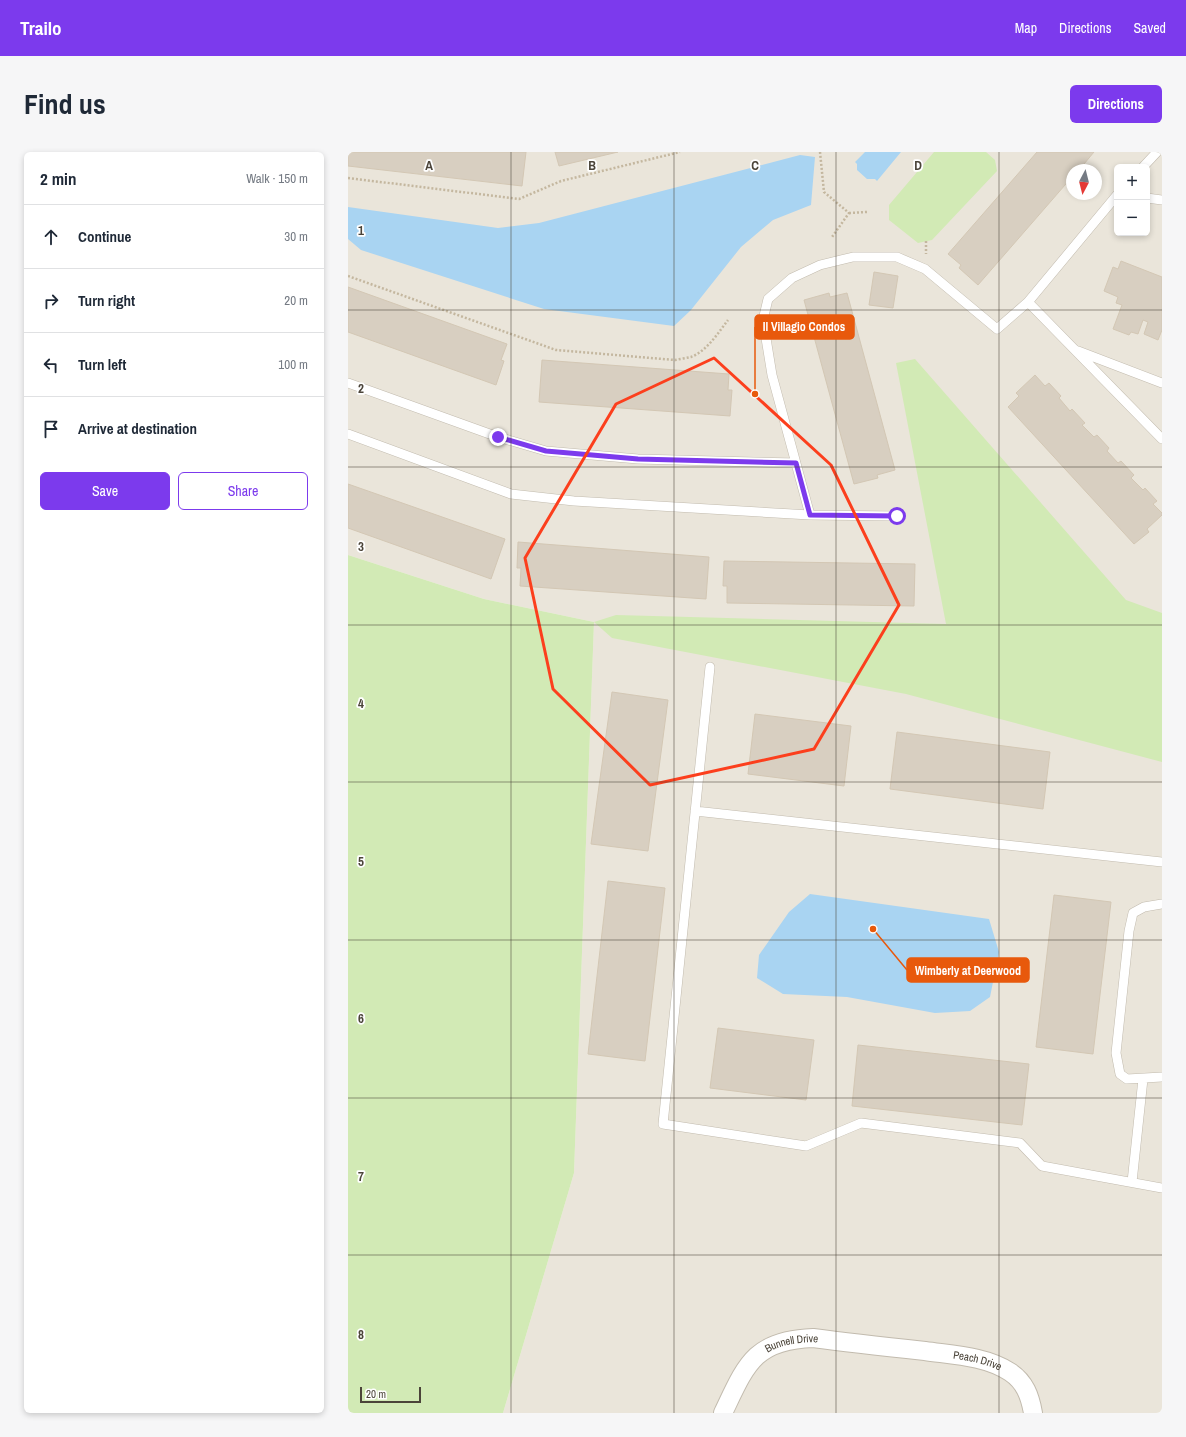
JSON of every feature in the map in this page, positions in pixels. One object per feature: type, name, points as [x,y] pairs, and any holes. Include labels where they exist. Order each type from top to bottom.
[{"type":"street","name":"Bunnell Drive","points":[[723,1413],[740,1377],[747,1366],[755,1357],[771,1346],[795,1339],[813,1338],[895,1348]]},
{"type":"street","name":"Peach Drive","points":[[895,1348],[980,1360],[1001,1366],[1012,1373],[1022,1384],[1030,1397],[1033,1413]]},
{"type":"lane","points":[[1146,164],[1157,152]]},
{"type":"lane","points":[[1150,198],[1162,200]]},
{"type":"lane","points":[[810,515],[772,375],[764,320],[768,299],[792,278],[820,265],[853,257],[897,257],[925,269],[997,329],[1028,302],[1114,199]]},
{"type":"lane","points":[[1028,302],[1162,439]]},
{"type":"lane","points":[[1074,349],[1162,382]]},
{"type":"lane","points":[[348,382],[498,437],[546,451],[638,459],[796,463]]},
{"type":"lane","points":[[348,434],[511,494],[574,501],[810,515],[897,516]]},
{"type":"lane","points":[[710,667],[663,1124],[806,1146],[861,1123],[1020,1142],[1042,1166],[1162,1188]]},
{"type":"lane","points":[[695,811],[1162,862]]},
{"type":"lane","points":[[1162,904],[1144,907],[1133,914],[1128,931],[1116,1053],[1120,1074],[1127,1079],[1162,1078]]},
{"type":"lane","points":[[1132,1182],[1142,1078]]},
{"type":"path","points":[[348,178],[519,199],[561,181],[680,152]]},
{"type":"path","points":[[820,152],[824,192],[849,213],[867,212]]},
{"type":"path","points":[[832,237],[849,213]]},
{"type":"path","points":[[926,241],[926,255]]},
{"type":"path","points":[[348,276],[556,350],[675,360],[692,356],[702,351],[713,340],[728,320]]},
{"type":"highlighted area","points":[[714,358],[831,465],[899,605],[814,749],[650,785],[553,689],[525,558],[616,404]]},
{"type":"shaded area","points":[[348,152],[1162,152],[1162,1413],[503,1413],[574,1173],[594,622],[484,599],[348,555]]},
{"type":"green space","points":[[934,152],[986,152],[995,160],[997,171],[932,240],[918,243],[889,220],[889,205]]},
{"type":"green space","points":[[915,359],[1126,600],[1162,613],[1162,762],[906,694],[612,638],[594,622],[616,615],[946,624],[896,363]]},
{"type":"green space","points":[[348,555],[484,599],[594,622],[574,1173],[503,1413],[348,1413]]},
{"type":"water","points":[[865,152],[901,152],[877,181],[875,179],[867,179],[857,170],[857,164],[855,162]]},
{"type":"water","points":[[800,155],[815,157],[811,205],[773,220],[741,247],[691,310],[674,326],[544,309],[361,250],[348,239],[348,207],[498,228],[539,223]]},
{"type":"water","points":[[810,894],[989,919],[999,952],[990,997],[970,1011],[935,1013],[847,997],[783,994],[757,978],[759,955],[789,912]]},
{"type":"building","points":[[348,152],[526,152],[522,186],[348,166]]},
{"type":"building","points":[[555,152],[618,152],[559,166]]},
{"type":"building","points":[[1037,152],[1094,152],[1084,164],[1066,164],[1066,184],[978,285],[959,268],[961,265],[948,254]]},
{"type":"building","points":[[1121,261],[1162,277],[1162,330],[1158,340],[1144,334],[1148,322],[1143,320],[1138,334],[1131,332],[1129,335],[1113,329],[1122,305],[1116,303],[1118,297],[1104,291],[1113,267],[1118,269]]},
{"type":"building","points":[[874,272],[898,276],[893,308],[869,305]]},
{"type":"building","points":[[348,287],[507,344],[501,360],[504,361],[496,385],[348,332]]},
{"type":"building","points":[[829,293],[830,297],[847,293],[895,470],[877,475],[878,478],[854,484],[804,300]]},
{"type":"building","points":[[542,360],[729,374],[728,390],[732,390],[730,416],[539,402]]},
{"type":"building","points":[[1035,375],[1045,386],[1049,383],[1061,396],[1059,398],[1070,411],[1072,409],[1085,423],[1082,425],[1094,437],[1097,435],[1109,448],[1107,451],[1118,463],[1121,461],[1134,475],[1131,478],[1143,490],[1145,488],[1157,501],[1153,504],[1162,513],[1162,515],[1147,529],[1149,532],[1134,544],[1008,407],[1019,396],[1016,393]]},
{"type":"building","points":[[348,484],[505,539],[491,579],[348,528]]},
{"type":"building","points":[[518,542],[709,557],[706,599],[520,586],[521,568],[517,568]]},
{"type":"building","points":[[724,561],[915,564],[914,606],[727,603],[727,586],[723,586]]},
{"type":"building","points":[[612,692],[668,700],[648,851],[591,844]]},
{"type":"building","points":[[755,714],[851,726],[844,786],[748,774]]},
{"type":"building","points":[[897,732],[1050,752],[1043,809],[890,789]]},
{"type":"building","points":[[608,881],[665,888],[645,1061],[588,1054]]},
{"type":"building","points":[[1054,895],[1111,902],[1093,1054],[1036,1047]]},
{"type":"building","points":[[718,1028],[814,1040],[806,1100],[710,1088]]},
{"type":"building","points":[[858,1045],[1029,1064],[1022,1125],[852,1106]]},
{"type":"place","name":"Il Villagio Condos","points":[[755,394]]},
{"type":"place","name":"Wimberly at Deerwood","points":[[873,929]]},
{"type":"route","points":[[498,437],[546,451],[638,459],[796,463],[810,515],[897,516]]}]
